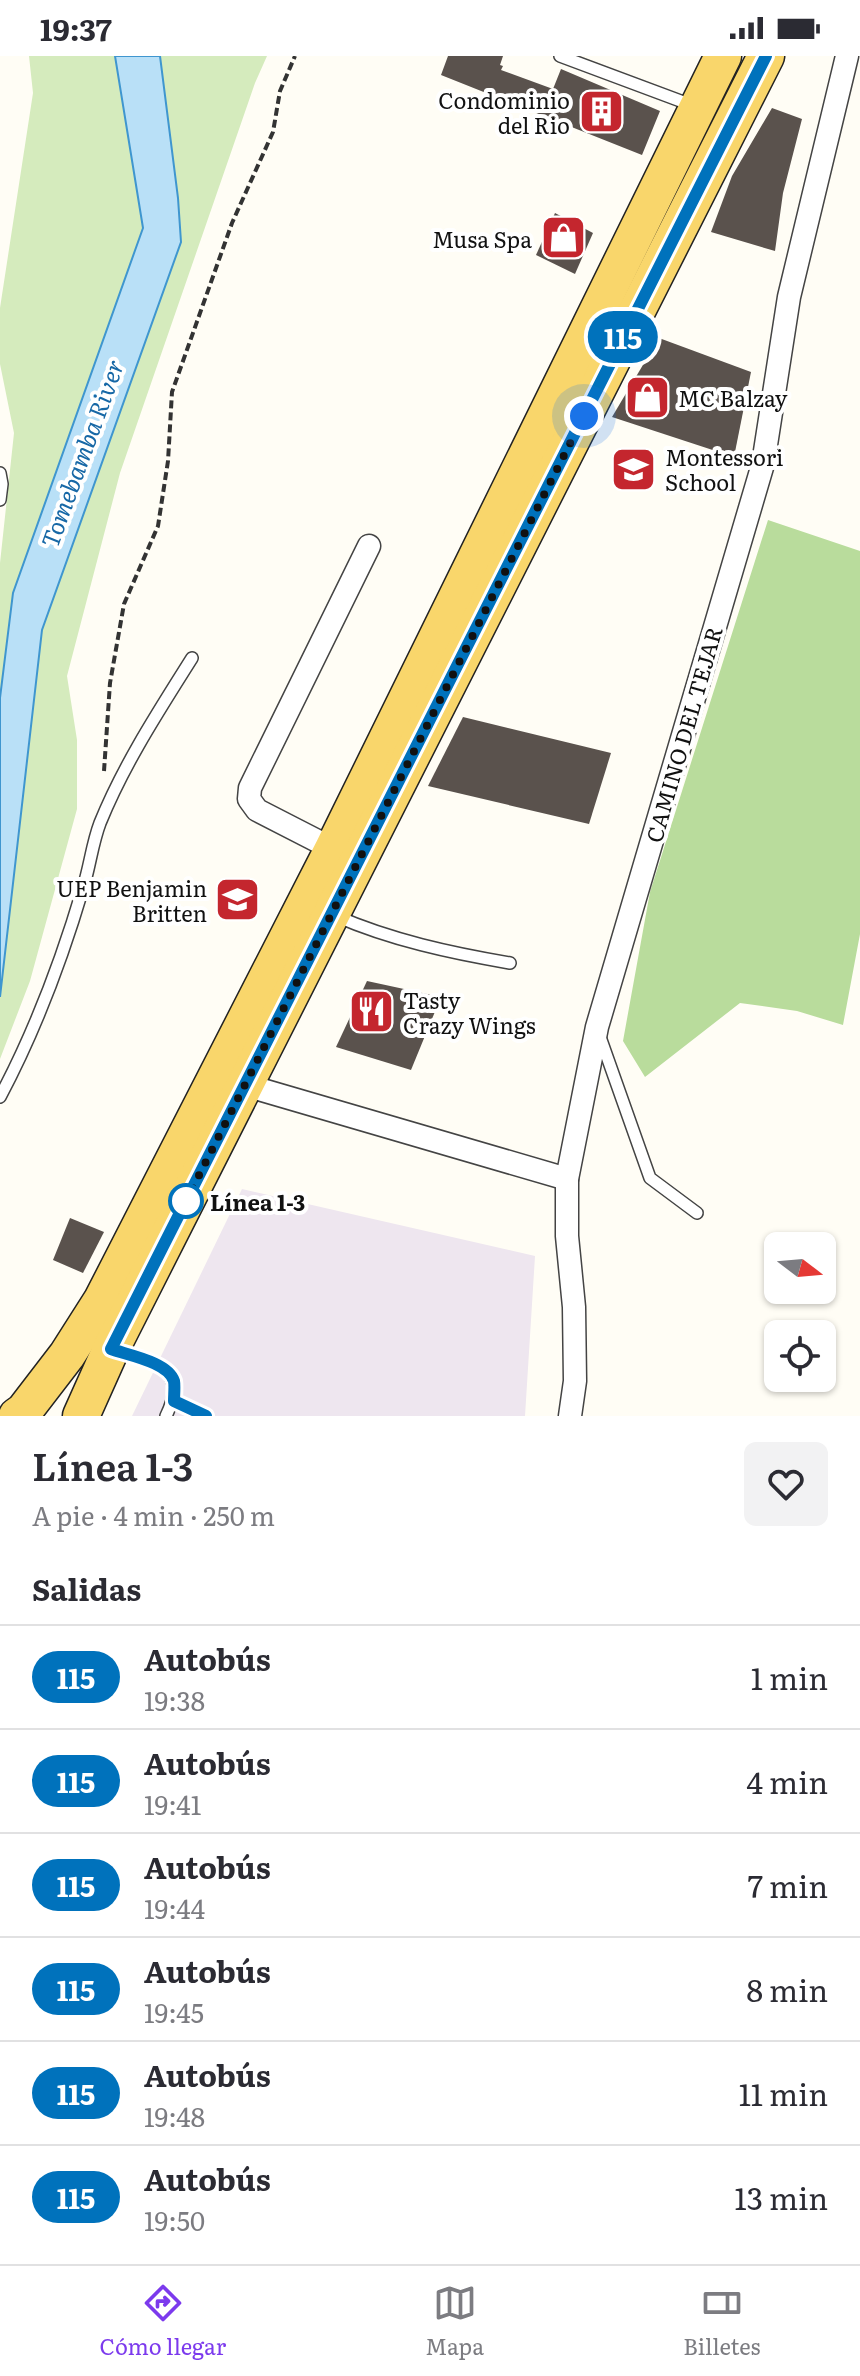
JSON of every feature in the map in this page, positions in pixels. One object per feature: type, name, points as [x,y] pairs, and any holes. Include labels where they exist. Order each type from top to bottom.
[{"type":"main road","points":[[17,1416],[67,1355],[102,1300],[333,849],[723,56]]},
{"type":"main road","points":[[81,1416],[111,1349],[766,56]]},
{"type":"street","name":"CAMINO DEL TEJAR","points":[[570,1416],[575,1381],[567,1179],[597,1027],[763,464],[789,297],[847,56]]},
{"type":"street","points":[[333,849],[257,810],[249,799],[250,788],[369,546]]},
{"type":"street","points":[[245,1085],[567,1179]]},
{"type":"lane","points":[[560,56],[698,107]]},
{"type":"lane","points":[[0,473],[0,500]]},
{"type":"lane","points":[[0,1097],[52,983],[106,811],[131,755],[192,658]]},
{"type":"lane","points":[[332,914],[353,924],[442,951],[510,963]]},
{"type":"lane","points":[[597,1027],[650,1178],[697,1213]]},
{"type":"lane","points":[[111,1349],[166,1369],[174,1380],[174,1401],[166,1416]]},
{"type":"lane","points":[[174,1401],[206,1416]]},
{"type":"path","points":[[103,778],[110,683],[124,604],[158,526],[168,461],[172,392],[232,223],[273,132],[280,91],[295,56]]},
{"type":"shaded area","points":[[242,1189],[535,1256],[525,1416],[132,1416]]},
{"type":"green space","points":[[29,56],[115,56],[143,228],[52,485],[0,705],[0,563],[14,433],[0,364],[0,308],[33,93]]},
{"type":"green space","points":[[160,56],[267,56],[120,473],[67,676],[77,740],[77,809],[30,981],[0,1059],[0,997],[42,630],[181,242]]},
{"type":"green space","points":[[768,520],[860,551],[860,934],[843,1025],[797,1011],[740,1003],[645,1077],[623,1041],[650,892]]},
{"type":"water","name":"Tomebamba River","points":[[115,56],[160,56],[181,242],[42,630],[0,997],[0,698],[13,593],[143,228]]},
{"type":"building","name":"Condominio del Rio","points":[[448,56],[503,56],[501,70],[553,89],[561,69],[660,111],[642,155],[441,75]]},
{"type":"building","points":[[772,108],[802,119],[783,193],[775,251],[711,232],[732,176]]},
{"type":"building","points":[[555,213],[593,233],[575,274],[536,255]]},
{"type":"building","points":[[659,338],[751,372],[734,457],[612,417]]},
{"type":"building","points":[[463,717],[611,753],[589,824],[428,786]]},
{"type":"building","points":[[367,981],[441,997],[411,1070],[336,1047]]},
{"type":"building","points":[[70,1218],[104,1232],[83,1273],[53,1260]]},
{"type":"bus line","name":"115","points":[[206,1416],[174,1401],[174,1380],[166,1369],[111,1349],[766,56]]},
{"type":"place","name":"Condominio del Rio","points":[[601,112]]},
{"type":"place","name":"Musa Spa","points":[[563,238]]},
{"type":"place","name":"MC Balzay","points":[[647,397]]},
{"type":"place","name":"Montessori School","points":[[634,469]]},
{"type":"place","name":"UEP Benjamin Britten","points":[[238,900]]},
{"type":"place","name":"Tasty Crazy Wings","points":[[372,1012]]},
{"type":"place","name":"Línea 1-3","points":[[186,1201]]},
{"type":"route","points":[[186,1201],[584,416]]}]
